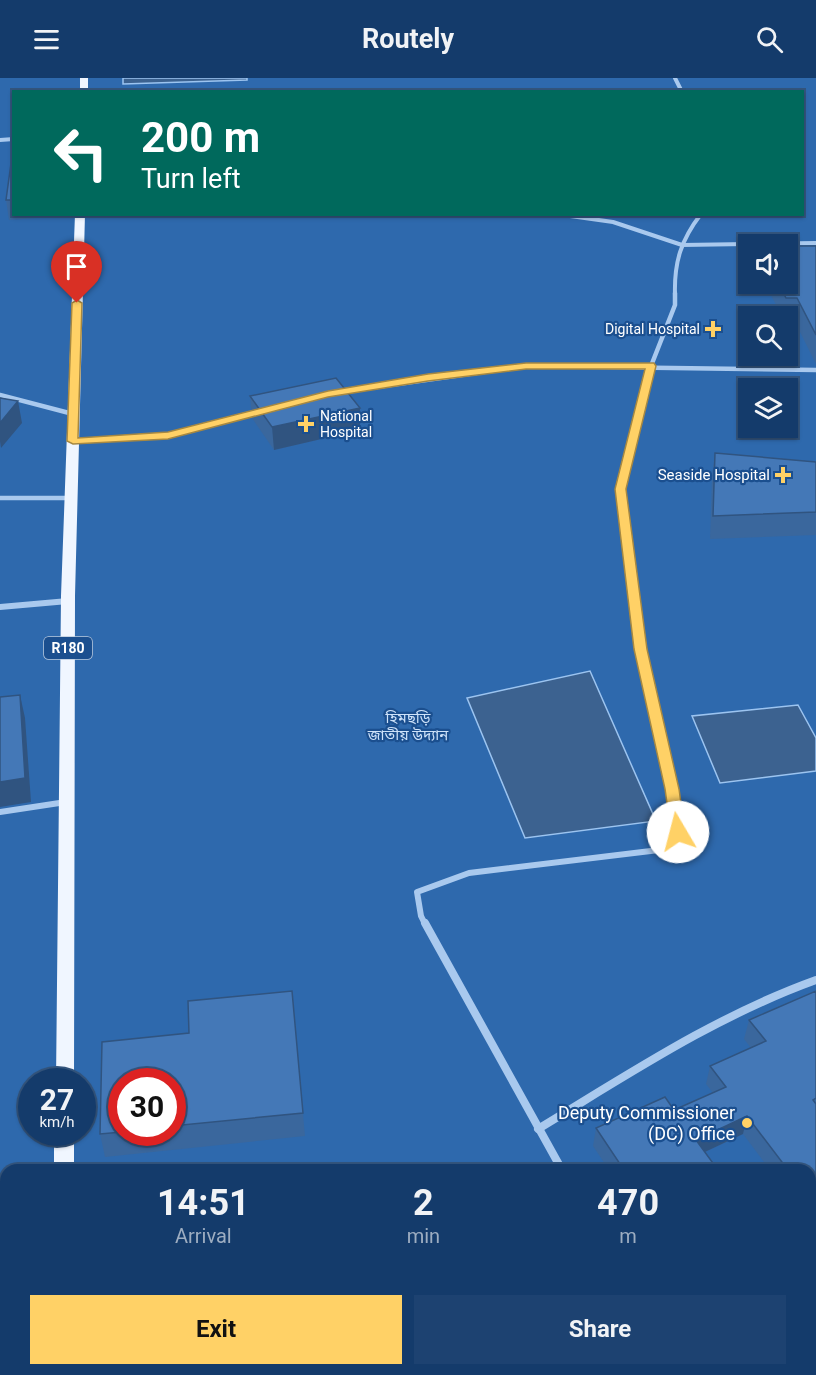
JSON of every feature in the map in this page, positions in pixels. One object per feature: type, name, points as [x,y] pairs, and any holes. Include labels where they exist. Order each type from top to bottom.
[{"type":"main road","name":"R180","points":[[65,1068],[68,601],[80,216]]},
{"type":"main road","points":[[64,1146],[64,1164]]},
{"type":"street","points":[[570,216],[613,222],[682,245],[816,243]]},
{"type":"street","points":[[558,1164],[421,916],[417,892],[469,873],[659,850],[671,842],[678,832],[672,789],[641,649],[620,489],[651,366],[675,305],[674,269],[687,232],[699,216]]},
{"type":"street","points":[[339,392],[526,366],[816,370]]},
{"type":"street","points":[[0,395],[74,414]]},
{"type":"street","points":[[73,441],[168,435],[262,411]]},
{"type":"street","points":[[0,498],[71,498]]},
{"type":"street","points":[[0,607],[68,601]]},
{"type":"street","points":[[0,812],[67,802]]},
{"type":"street","points":[[538,1129],[725,1017],[779,992],[816,980]]},
{"type":"green space","name":"হিমছড়ি জাতীয় উদ্যান","points":[[0,78],[816,78],[816,1164],[0,1164]]},
{"type":"shaded area","points":[[123,78],[247,78],[247,80],[123,84]]},
{"type":"shaded area","points":[[590,671],[656,821],[525,838],[467,698]]},
{"type":"shaded area","points":[[798,705],[816,738],[816,771],[720,783],[692,716]]},
{"type":"building","points":[[12,156],[12,200],[6,200]]},
{"type":"building","points":[[798,246],[816,246],[816,335],[797,298],[786,298],[784,294],[798,294]]},
{"type":"building","points":[[336,378],[360,408],[272,427],[250,396]]},
{"type":"building","points":[[0,398],[18,401],[0,423]]},
{"type":"building","points":[[715,453],[816,462],[816,512],[713,516]]},
{"type":"building","points":[[20,695],[25,778],[0,782],[0,697]]},
{"type":"building","points":[[292,991],[303,1113],[186,1125],[186,1068],[108,1068],[108,1133],[100,1134],[102,1042],[189,1033],[188,1001]]},
{"type":"building","name":"Deputy Commissioner (DC) Office","points":[[816,991],[816,1098],[813,1100],[816,1104],[816,1164],[783,1164],[747,1116],[696,1140],[714,1164],[620,1164],[596,1128],[665,1097],[674,1110],[726,1087],[710,1066],[766,1041],[749,1020]]},
{"type":"place","name":"Digital Hospital","points":[[713,329]]},
{"type":"place","name":"National Hospital","points":[[306,424]]},
{"type":"place","name":"Seaside Hospital","points":[[783,475]]},
{"type":"place","name":"Deputy Commissioner (DC) Office","points":[[747,1123]]},
{"type":"route","points":[[77,303],[73,441],[168,435],[328,394],[428,378],[526,366],[651,366],[620,489],[641,649],[672,789],[678,832]]}]
